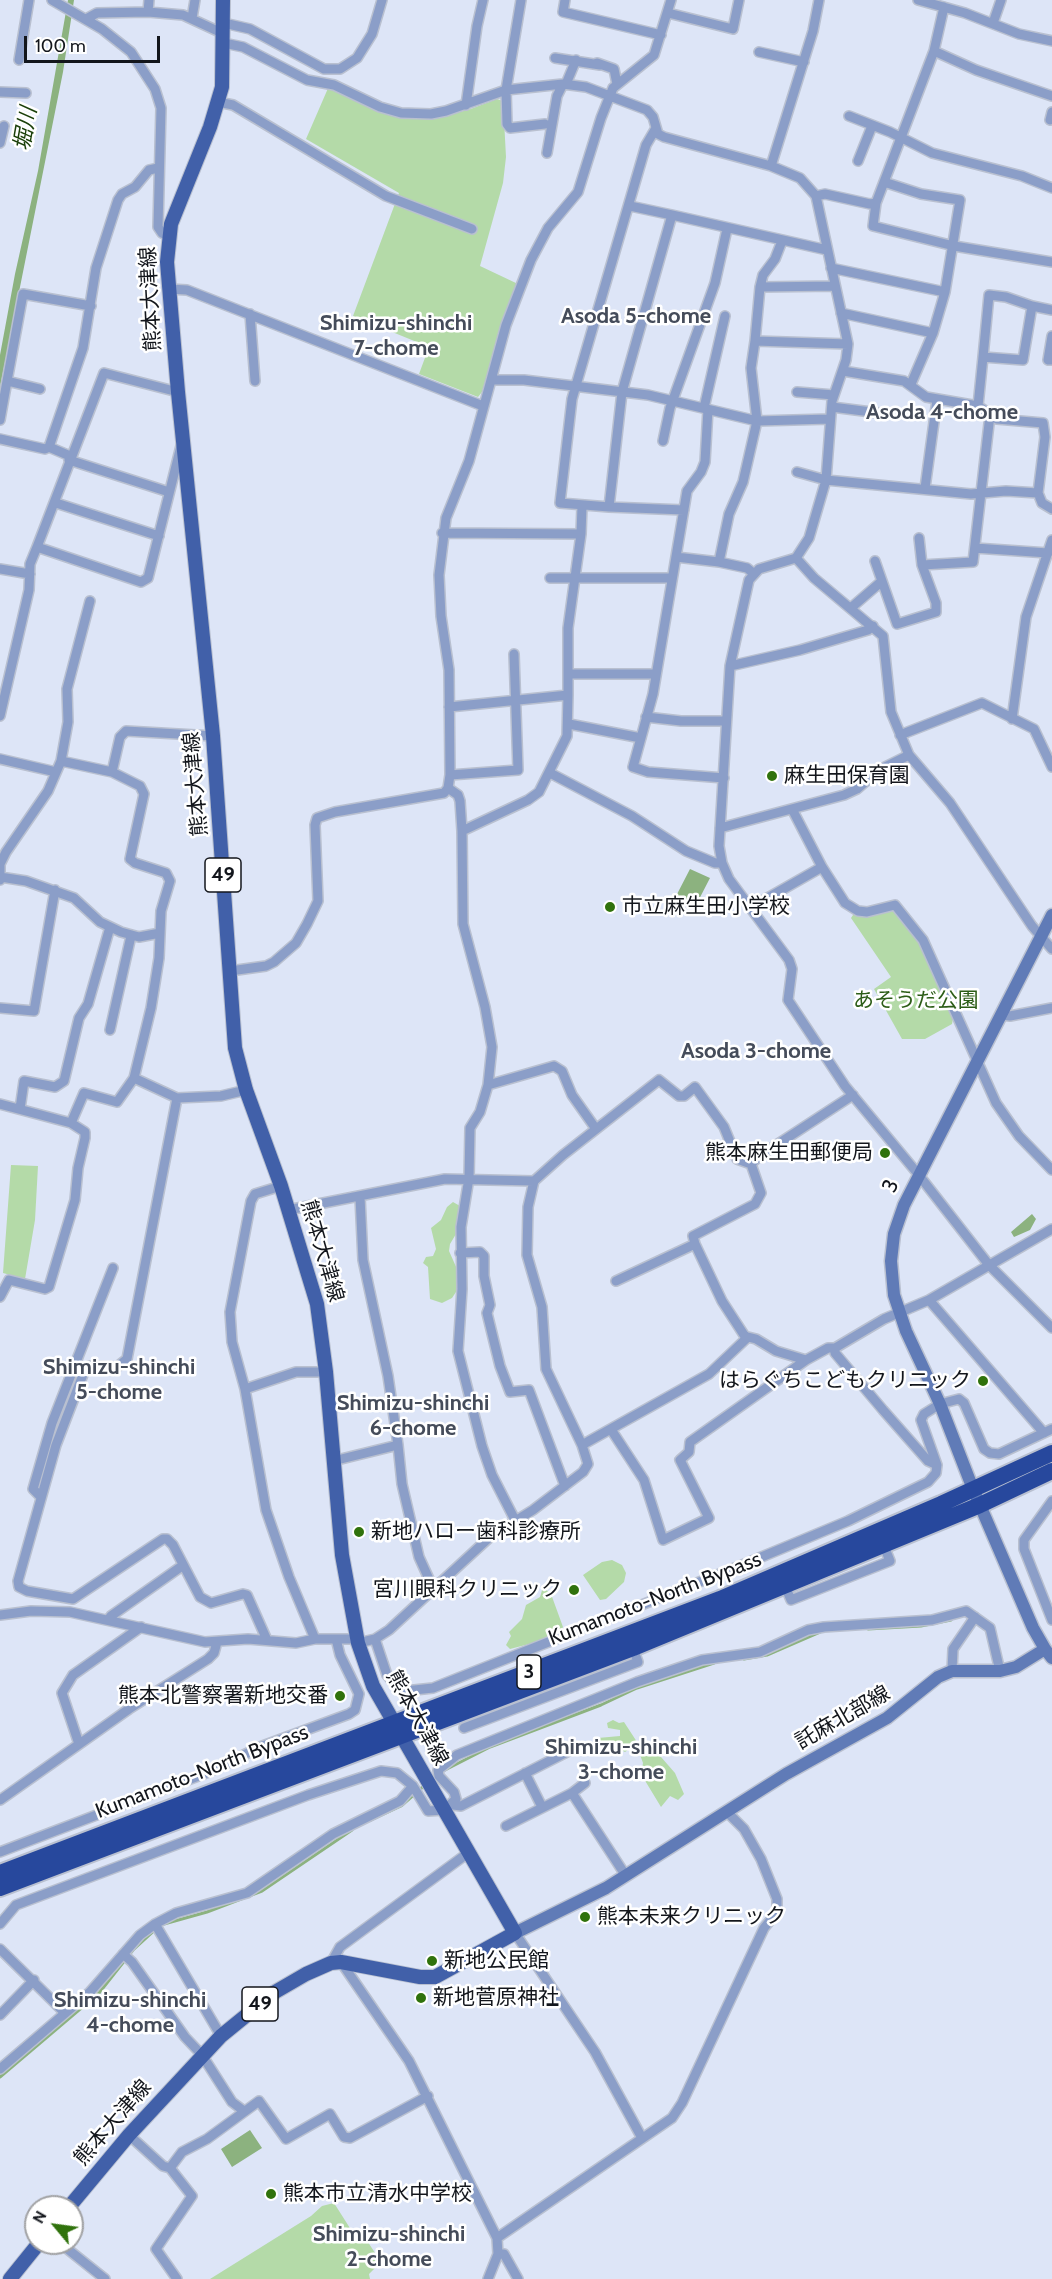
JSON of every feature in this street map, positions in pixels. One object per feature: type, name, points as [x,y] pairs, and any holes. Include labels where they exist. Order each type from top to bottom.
[{"type":"highway","name":"Kumamoto-North Bypass","points":[[0,1873],[81,1849],[399,1729],[720,1599],[1052,1453]]},
{"type":"highway","name":"Kumamoto-North Bypass","points":[[399,1729],[520,1699],[633,1648],[980,1505],[1052,1471]]},
{"type":"highway","name":"Kumamoto-North Bypass","points":[[0,1888],[81,1849]]},
{"type":"main road","name":"熊本大津線","points":[[224,0],[222,87],[169,236],[169,289],[182,441],[213,736],[233,1034],[246,1090],[288,1210],[317,1304],[326,1372],[342,1555],[358,1641],[373,1686],[448,1807],[468,1853],[515,1933]]},
{"type":"main road","name":"3","points":[[973,1489],[940,1404],[900,1313],[891,1276],[894,1234],[918,1174],[1052,915]]},
{"type":"main road","name":"託麻北部線","points":[[515,1933],[626,1876],[786,1774],[887,1718],[926,1686],[952,1671],[1000,1671],[1016,1667],[1050,1651],[973,1489]]},
{"type":"main road","points":[[336,1962],[420,1977],[435,1977],[515,1933]]},
{"type":"main road","name":"熊本大津線","points":[[79,2195],[129,2135],[221,2036],[275,1992],[306,1974],[336,1962]]},
{"type":"main road","points":[[10,2279],[29,2255]]},
{"type":"street","points":[[19,60],[29,0]]},
{"type":"street","points":[[52,0],[86,19],[131,52],[154,89],[161,108],[158,227],[162,233],[169,236]]},
{"type":"street","points":[[148,0],[148,12]]},
{"type":"street","points":[[192,18],[195,0]]},
{"type":"street","points":[[224,33],[250,29],[324,69],[340,69],[357,58],[372,34],[382,0]]},
{"type":"street","points":[[466,105],[483,0]]},
{"type":"street","points":[[521,0],[506,90],[508,127],[545,124]]},
{"type":"street","points":[[565,0],[563,12],[661,35]]},
{"type":"street","points":[[230,971],[266,966],[274,962],[296,943],[307,924],[318,901],[315,825],[317,818],[444,793],[448,788],[450,775],[449,670],[439,582],[442,533],[448,509],[469,461],[506,325],[531,260],[548,228],[578,192],[608,98],[617,84],[654,55],[671,0]]},
{"type":"street","points":[[668,13],[733,29],[739,0]]},
{"type":"street","points":[[771,166],[804,62],[819,0]]},
{"type":"street","points":[[918,0],[941,4],[1019,34],[1052,41]]},
{"type":"street","points":[[993,23],[1001,0]]},
{"type":"street","points":[[941,4],[934,51],[876,203],[873,226],[954,246],[1052,262]]},
{"type":"street","points":[[86,19],[97,13],[148,12],[192,18],[224,33],[243,47],[307,80],[334,84],[389,111],[430,114],[466,105],[506,90],[564,84],[586,87],[608,98],[647,110],[653,117],[658,134],[664,137],[771,166],[800,178],[816,196],[848,344],[843,371],[832,407],[826,480],[809,538],[796,558],[753,573],[749,580],[730,666],[719,846],[722,863],[729,879],[789,960],[792,976],[787,993],[791,1006],[854,1095],[989,1265],[1052,1328]]},
{"type":"street","points":[[934,51],[976,70],[1052,96]]},
{"type":"street","points":[[759,52],[804,62]]},
{"type":"street","points":[[555,58],[597,63],[614,69],[617,84]]},
{"type":"street","points":[[547,153],[557,96],[576,60]]},
{"type":"street","points":[[0,92],[26,93]]},
{"type":"street","points":[[218,102],[233,105],[385,196],[472,229]]},
{"type":"street","points":[[849,116],[902,137],[938,155],[1022,176],[1052,188]]},
{"type":"street","points":[[0,143],[3,126]]},
{"type":"street","points":[[858,161],[872,126]]},
{"type":"street","points":[[656,128],[646,145],[630,206],[574,385],[560,503],[684,510]]},
{"type":"street","points":[[49,447],[83,348],[96,268],[118,200],[122,194],[135,187],[149,170],[158,168]]},
{"type":"street","points":[[884,182],[921,194],[960,200],[945,292],[933,333],[911,384]]},
{"type":"street","points":[[816,196],[825,194],[870,204],[876,203]]},
{"type":"street","points":[[630,206],[826,250]]},
{"type":"street","points":[[609,507],[622,392],[672,215]]},
{"type":"street","points":[[663,441],[673,400],[715,283],[727,229]]},
{"type":"street","points":[[719,562],[729,514],[737,500],[747,468],[757,421],[751,361],[760,287],[763,275],[775,258],[782,241]]},
{"type":"street","points":[[831,268],[945,292]]},
{"type":"street","points":[[760,287],[835,286]]},
{"type":"street","points":[[169,289],[187,290],[483,406]]},
{"type":"street","points":[[0,420],[23,294],[91,306]]},
{"type":"street","points":[[978,406],[989,295],[1006,297],[1052,310]]},
{"type":"street","points":[[983,357],[1023,360],[1032,306]]},
{"type":"street","points":[[842,313],[933,333]]},
{"type":"street","points":[[250,314],[255,381]]},
{"type":"street","points":[[724,778],[634,769],[656,674],[687,491],[701,472],[705,462],[706,409],[725,316]]},
{"type":"street","points":[[1052,336],[1048,360],[1052,360]]},
{"type":"street","points":[[755,341],[848,344]]},
{"type":"street","points":[[843,371],[911,384],[926,397],[978,406],[990,415],[1008,422],[1048,421],[1048,437],[1038,493],[1042,503],[1052,509]]},
{"type":"street","points":[[0,716],[22,625],[37,547],[56,503],[70,458],[104,373],[178,392]]},
{"type":"street","points":[[491,380],[524,380],[622,392],[673,400],[757,421],[831,419]]},
{"type":"street","points":[[8,381],[40,389]]},
{"type":"street","points":[[797,392],[834,395]]},
{"type":"street","points":[[925,488],[937,400]]},
{"type":"street","points":[[832,407],[879,413]]},
{"type":"street","points":[[922,565],[973,562],[990,415]]},
{"type":"street","points":[[0,440],[45,449],[49,447],[70,458],[169,492]]},
{"type":"street","points":[[37,547],[141,582],[148,578],[182,441]]},
{"type":"street","points":[[797,472],[826,480],[980,493],[1006,491],[1038,493]]},
{"type":"street","points":[[56,503],[159,536]]},
{"type":"street","points":[[462,831],[528,800],[539,792],[563,748],[569,724],[568,628],[576,578],[582,506]]},
{"type":"street","points":[[442,533],[581,534]]},
{"type":"street","points":[[875,561],[897,624],[936,612],[922,565],[919,538]]},
{"type":"street","points":[[1012,719],[1026,617],[1052,540]]},
{"type":"street","points":[[975,548],[1048,553]]},
{"type":"street","points":[[676,557],[719,562],[747,568],[753,573]]},
{"type":"street","points":[[796,558],[814,578],[852,607],[884,636],[888,696],[909,755],[950,803],[1052,949]]},
{"type":"street","points":[[0,569],[30,574]]},
{"type":"street","points":[[550,579],[672,578]]},
{"type":"street","points":[[852,607],[882,581]]},
{"type":"street","points":[[90,601],[68,681],[68,722],[61,761],[48,791],[6,852],[0,864],[0,879],[26,881],[74,898],[83,904],[89,914],[131,936],[144,937],[160,933]]},
{"type":"street","points":[[730,666],[800,650],[868,630],[873,626]]},
{"type":"street","points":[[450,775],[518,770],[518,700],[514,654]]},
{"type":"street","points":[[568,674],[656,674]]},
{"type":"street","points":[[449,707],[567,695]]},
{"type":"street","points":[[900,735],[982,703],[1034,729],[1052,767]]},
{"type":"street","points":[[646,717],[681,721],[726,721]]},
{"type":"street","points":[[569,724],[641,738]]},
{"type":"street","points":[[112,772],[120,737],[126,731],[213,736]]},
{"type":"street","points":[[720,828],[844,795],[857,789],[879,770],[909,755]]},
{"type":"street","points":[[0,759],[56,772]]},
{"type":"street","points":[[61,761],[112,772],[123,776],[143,790],[130,859],[135,863],[166,873],[170,877],[161,911],[159,958],[151,1008],[134,1078],[117,1102],[84,1093],[71,1124]]},
{"type":"street","points":[[550,773],[632,816],[686,851],[715,863],[722,863]]},
{"type":"street","points":[[448,788],[458,795],[460,801],[463,924],[485,1007],[492,1047],[488,1085],[480,1112],[470,1128],[470,1178],[461,1227],[462,1289],[458,1351],[492,1476],[515,1520]]},
{"type":"street","points":[[792,809],[822,867],[850,907],[867,912],[895,905],[923,940],[956,1019],[996,1103],[1019,1136],[1052,1170]]},
{"type":"street","points":[[750,908],[822,867]]},
{"type":"street","points":[[0,1008],[34,1011],[55,890]]},
{"type":"street","points":[[20,1109],[24,1081],[55,1087],[64,1081],[79,1017],[88,1004],[110,927]]},
{"type":"street","points":[[110,1030],[131,936]]},
{"type":"street","points":[[1001,1015],[1010,1016],[1052,1008]]},
{"type":"street","points":[[488,1085],[558,1066],[572,1095],[596,1129]]},
{"type":"street","points":[[134,1078],[177,1098],[221,1096],[246,1090]]},
{"type":"street","points":[[0,1615],[51,1611],[108,1620],[205,1642],[267,1640],[296,1643],[315,1640],[375,1639],[389,1630],[434,1590],[477,1548],[565,1486],[583,1472],[588,1464],[582,1445],[546,1369],[542,1307],[527,1255],[528,1207],[534,1181],[657,1081],[663,1081],[680,1096],[684,1096],[695,1087],[724,1126],[736,1159],[751,1164]]},
{"type":"street","points":[[751,1164],[758,1156],[854,1095]]},
{"type":"street","points":[[177,1098],[127,1359],[117,1367],[89,1366],[84,1372],[56,1445],[18,1581],[20,1587],[27,1591],[73,1599],[163,1539],[170,1541],[182,1566],[204,1601],[211,1603],[243,1594],[247,1595],[267,1640]]},
{"type":"street","points":[[0,1104],[71,1124],[81,1128],[85,1138],[78,1168],[75,1200],[50,1287],[45,1289],[9,1280],[0,1297]]},
{"type":"street","points":[[751,1164],[761,1193],[755,1204],[693,1236],[695,1244],[730,1316],[746,1338],[756,1339],[776,1351],[806,1360]]},
{"type":"street","points":[[288,1210],[445,1179],[534,1181]]},
{"type":"street","points":[[280,1186],[255,1194],[251,1201],[230,1312],[232,1342],[245,1389],[266,1509],[291,1583],[315,1640]]},
{"type":"street","points":[[360,1197],[363,1260],[388,1376],[402,1484],[419,1557],[434,1590]]},
{"type":"street","points":[[612,1431],[644,1480],[663,1540],[709,1518],[680,1460],[689,1452],[690,1442],[806,1360],[828,1348],[835,1348],[929,1300],[1052,1229]]},
{"type":"street","points":[[616,1281],[695,1244]]},
{"type":"street","points":[[460,1254],[480,1252],[484,1256],[484,1276],[490,1305],[487,1313],[500,1366],[510,1392],[528,1389],[565,1486]]},
{"type":"street","points":[[41,1497],[33,1489],[52,1423],[113,1268]]},
{"type":"street","points":[[375,1639],[384,1668],[395,1684],[405,1691],[433,1688],[848,1521],[928,1482],[936,1473],[937,1465],[921,1420],[924,1414],[940,1404],[959,1399],[964,1403],[984,1449],[990,1453],[999,1454],[1048,1431],[929,1300]]},
{"type":"street","points":[[582,1445],[612,1431],[667,1396],[710,1374],[746,1338]]},
{"type":"street","points":[[835,1348],[835,1353],[883,1410],[928,1461],[937,1465]]},
{"type":"street","points":[[245,1389],[296,1372],[326,1372]]},
{"type":"street","points":[[333,1461],[398,1445]]},
{"type":"street","points":[[1052,1501],[1024,1540],[1024,1549],[1052,1620]]},
{"type":"street","points":[[108,1620],[182,1566]]},
{"type":"street","points":[[448,1807],[456,1799],[454,1792],[439,1776],[438,1770],[457,1755],[637,1682],[702,1660],[760,1652],[808,1630],[932,1620],[960,1611],[975,1617],[990,1628],[1000,1671]]},
{"type":"street","points":[[952,1671],[953,1649],[975,1617]]},
{"type":"street","points":[[79,1744],[62,1693],[73,1675],[141,1627]]},
{"type":"street","points":[[0,1852],[209,1772],[260,1747],[349,1714],[355,1710],[359,1694],[340,1655],[336,1639]]},
{"type":"street","points":[[0,1800],[79,1744],[208,1659],[214,1653],[217,1642]]},
{"type":"street","points":[[464,1728],[520,1699]]},
{"type":"street","points":[[0,1924],[16,1905],[308,1795],[381,1771],[397,1773],[413,1786],[428,1811],[460,1806],[569,1751]]},
{"type":"street","points":[[525,1773],[543,1807]]},
{"type":"street","points":[[506,1826],[572,1793],[585,1783]]},
{"type":"street","points":[[0,2069],[90,1992],[126,1957],[140,1935],[157,1927],[176,1913],[247,1893],[333,1834],[400,1801],[413,1786]]},
{"type":"street","points":[[572,1793],[626,1876]]},
{"type":"street","points":[[497,2238],[677,2113],[764,1928],[777,1912],[777,1899],[761,1859],[744,1829],[726,1811]]},
{"type":"street","points":[[0,1865],[48,1847],[81,1849]]},
{"type":"street","points":[[0,1895],[49,1877],[81,1849]]},
{"type":"street","points":[[468,1853],[340,1947],[336,1962],[409,2061],[497,2238],[498,2254],[488,2279]]},
{"type":"street","points":[[157,1927],[221,2036]]},
{"type":"street","points":[[515,1933],[595,2052],[642,2138]]},
{"type":"street","points":[[0,1949],[64,2012]]},
{"type":"street","points":[[126,1957],[185,2037],[202,2055],[232,2102],[244,2111]]},
{"type":"street","points":[[0,2015],[34,1980]]},
{"type":"street","points":[[170,2168],[182,2152],[207,2139],[259,2101],[286,2139],[330,2114],[344,2137],[350,2138],[428,2096]]},
{"type":"street","points":[[129,2135],[164,2166],[170,2168],[192,2196],[156,2249],[177,2279]]},
{"type":"street","points":[[498,2254],[504,2254],[518,2279]]},
{"type":"street","points":[[75,2255],[105,2279]]},
{"type":"green space","points":[[329,86],[430,118],[468,110],[497,99],[503,101],[506,157],[503,183],[480,266],[518,284],[500,332],[482,392],[478,397],[419,374],[429,347],[353,316],[399,193],[306,139]]},
{"type":"green space","name":"あそうだ公園","points":[[894,909],[916,934],[944,991],[953,1019],[952,1024],[925,1039],[902,1039],[874,989],[891,977],[851,918],[855,912]]},
{"type":"green space","points":[[11,1165],[38,1166],[35,1220],[25,1279],[3,1273]]},
{"type":"green space","points":[[453,1202],[460,1206],[456,1234],[449,1251],[457,1269],[456,1292],[452,1298],[442,1303],[430,1299],[428,1267],[423,1263],[426,1257],[433,1256],[436,1249],[431,1228],[441,1220],[447,1207]]},
{"type":"green space","points":[[612,1560],[622,1565],[626,1573],[624,1582],[606,1599],[600,1600],[583,1575],[602,1562]]},
{"type":"green space","points":[[543,1587],[551,1594],[563,1627],[560,1632],[510,1649],[506,1645],[511,1636],[509,1632],[522,1619],[526,1605],[540,1597]]},
{"type":"green space","points":[[613,1720],[619,1723],[624,1722],[639,1745],[661,1757],[675,1773],[684,1794],[678,1800],[670,1796],[661,1807],[641,1774],[643,1763],[639,1752],[631,1748],[625,1752],[614,1746],[607,1750],[598,1746],[594,1747],[598,1738],[620,1736],[620,1730],[608,1728],[607,1723]]},
{"type":"green space","points":[[334,2203],[355,2236],[362,2233],[381,2262],[369,2274],[370,2279],[210,2279],[311,2216],[322,2206]]},
{"type":"shaded area","points":[[68,0],[74,0],[63,72],[0,387],[0,355],[38,171]]},
{"type":"shaded area","points":[[690,869],[710,878],[694,909],[674,900]]},
{"type":"shaded area","points":[[1032,1214],[1036,1219],[1030,1230],[1014,1237],[1011,1232]]},
{"type":"shaded area","points":[[250,2130],[262,2148],[232,2167],[221,2149]]},
{"type":"waterway","points":[[868,1629],[921,1626],[951,1620]]},
{"type":"waterway","points":[[744,1659],[767,1655],[820,1632]]},
{"type":"waterway","points":[[445,1770],[490,1747],[601,1705],[637,1688],[714,1663]]},
{"type":"waterway","points":[[371,1820],[401,1806],[425,1785]]},
{"type":"waterway","points":[[164,1924],[207,1912],[262,1891],[352,1830]]},
{"type":"waterway","points":[[0,2077],[99,1993],[133,1950],[156,1929]]},
{"type":"place","name":"麻生田保育園","points":[[772,776]]},
{"type":"place","name":"市立麻生田小学校","points":[[610,907]]},
{"type":"place","name":"熊本麻生田郵便局","points":[[885,1153]]},
{"type":"place","name":"はらぐちこどもクリニック","points":[[983,1381]]},
{"type":"place","name":"新地ハロー歯科診療所","points":[[359,1532]]},
{"type":"place","name":"宮川眼科クリニック","points":[[574,1590]]},
{"type":"place","name":"熊本北警察署新地交番","points":[[340,1696]]},
{"type":"place","name":"熊本未来クリニック","points":[[585,1917]]},
{"type":"place","name":"新地公民館","points":[[432,1961]]},
{"type":"place","name":"新地菅原神社","points":[[421,1998]]},
{"type":"place","name":"熊本市立清水中学校","points":[[271,2194]]},
{"type":"district","name":"Asoda 5-chome","points":[[636,317]]},
{"type":"district","name":"Shimizu-shinchi 7-chome","points":[[396,336]]},
{"type":"district","name":"Asoda 4-chome","points":[[942,413]]},
{"type":"district","name":"Asoda 3-chome","points":[[756,1052]]},
{"type":"district","name":"Shimizu-shinchi 5-chome","points":[[119,1380]]},
{"type":"district","name":"Shimizu-shinchi 6-chome","points":[[413,1416]]},
{"type":"district","name":"Shimizu-shinchi 3-chome","points":[[621,1760]]},
{"type":"district","name":"Shimizu-shinchi 4-chome","points":[[130,2014]]},
{"type":"district","name":"Shimizu-shinchi 2-chome","points":[[389,2248]]},
{"type":"water label","name":"堀川","points":[[26,129]]}]
